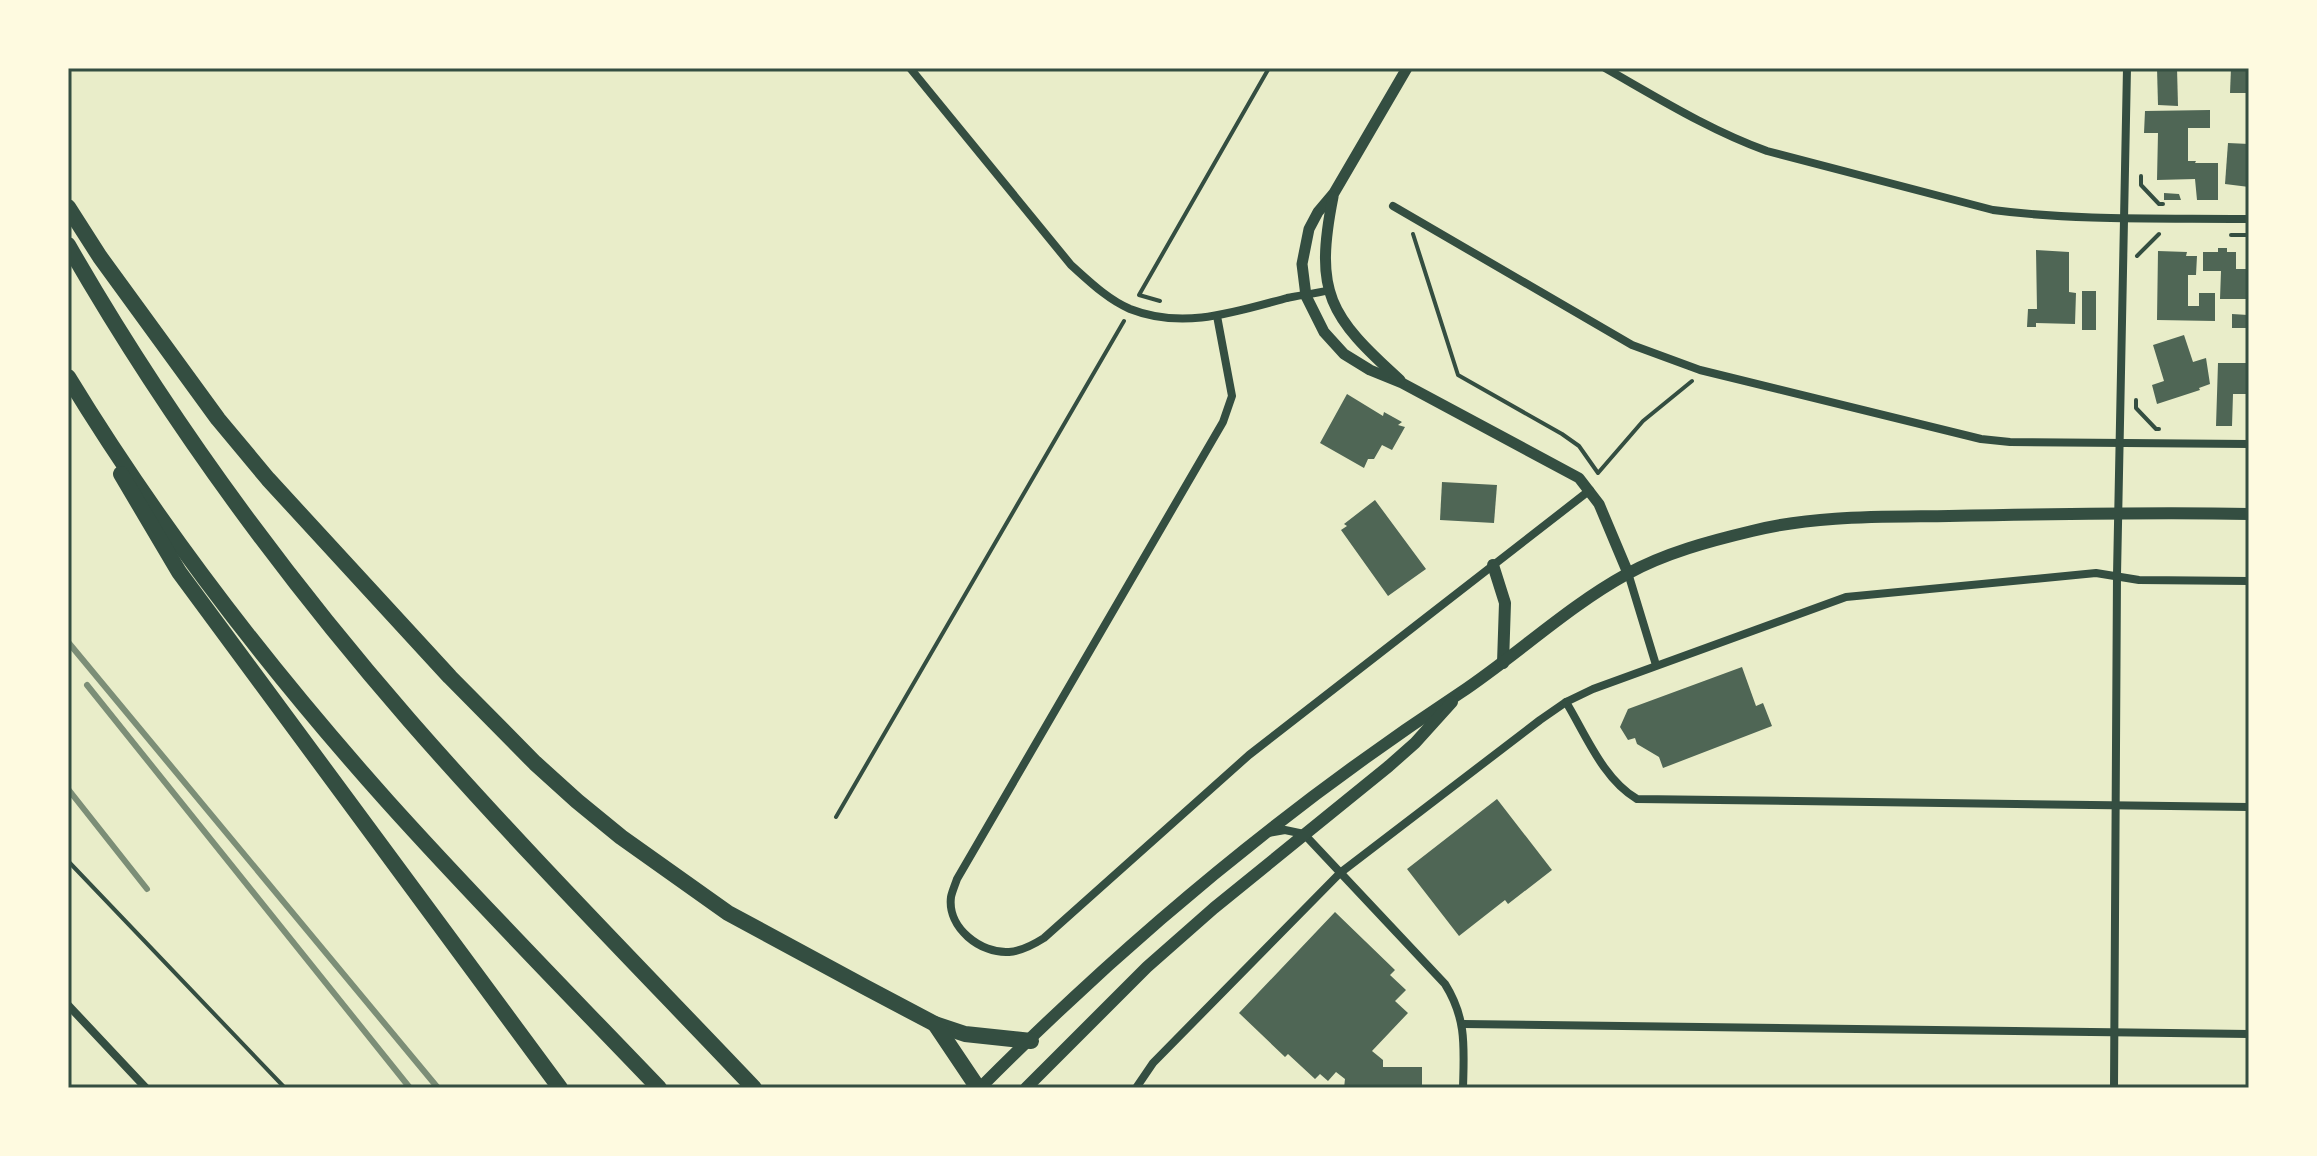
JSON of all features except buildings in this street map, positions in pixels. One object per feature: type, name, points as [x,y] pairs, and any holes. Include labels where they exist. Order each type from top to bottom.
[{"type":"highway","points":[[68,207],[100,257],[218,419],[268,479],[367,589],[535,763],[621,837],[728,913],[935,1024],[965,1034],[1031,1041]]},
{"type":"highway","points":[[68,245],[190,437],[334,631],[457,774],[754,1088]]},
{"type":"highway","points":[[68,377],[98,426],[208,581],[320,722],[415,830],[659,1088]]},
{"type":"highway","points":[[98,426],[144,516],[179,572],[560,1088]]},
{"type":"highway","points":[[935,1024],[979,1088]]},
{"type":"main road","points":[[979,1088],[1131,944],[1259,835],[1404,729],[1503,663],[1599,591],[1654,561],[1755,530],[1814,521],[2119,512],[2249,514]]},
{"type":"main road","points":[[1493,565],[1505,603],[1503,663]]},
{"type":"main road","points":[[1026,1088],[1147,967],[1415,743],[1459,693]]},
{"type":"street","points":[[910,68],[1071,265],[1102,293],[1130,309],[1166,318],[1217,316],[1329,290]]},
{"type":"street","points":[[1407,68],[1334,193],[1309,229],[1302,264],[1306,296],[1324,332],[1344,354],[1579,478],[1599,504],[1628,573],[1656,665]]},
{"type":"street","points":[[1605,68],[1708,127],[1767,151],[1993,210],[2249,219]]},
{"type":"street","points":[[2114,1088],[2117,575],[2127,68]]},
{"type":"street","points":[[1334,193],[1326,245],[1329,290],[1351,334],[1402,383]]},
{"type":"street","points":[[1393,206],[1632,345],[1700,370],[1968,437],[2010,442],[2249,444]]},
{"type":"street","points":[[1217,316],[1232,396],[1228,411],[957,879],[951,899],[953,913],[965,935],[980,946],[1009,952],[1028,948],[1044,938],[1249,755],[1590,490]]},
{"type":"street","points":[[1136,1088],[1153,1063],[1340,873],[1566,702],[1656,665],[1846,597],[2096,573],[2139,580],[2249,581]]},
{"type":"street","points":[[1566,702],[1608,772],[1622,790],[1637,799],[2249,807]]},
{"type":"street","points":[[1259,835],[1285,830],[1304,834],[1439,976],[1455,1000],[1463,1024],[1463,1088]]},
{"type":"street","points":[[68,1005],[146,1088]]},
{"type":"street","points":[[1463,1024],[2249,1034]]},
{"type":"path","points":[[1160,301],[1139,295],[1269,68]]},
{"type":"path","points":[[2141,170],[2141,185],[2159,204],[2174,204]]},
{"type":"path","points":[[2137,271],[2137,255],[2158,234]]},
{"type":"path","points":[[1412,236],[1458,375],[1562,434],[1579,446],[1598,473],[1643,421],[1692,381]]},
{"type":"path","points":[[836,817],[1124,321]]},
{"type":"path","points":[[2136,392],[2136,408],[2156,429],[2171,429]]},
{"type":"path","points":[[68,861],[285,1088]]},
{"type":"railway","points":[[68,642],[438,1088]]},
{"type":"railway","points":[[87,685],[410,1088]]},
{"type":"railway","points":[[68,789],[147,889]]}]
